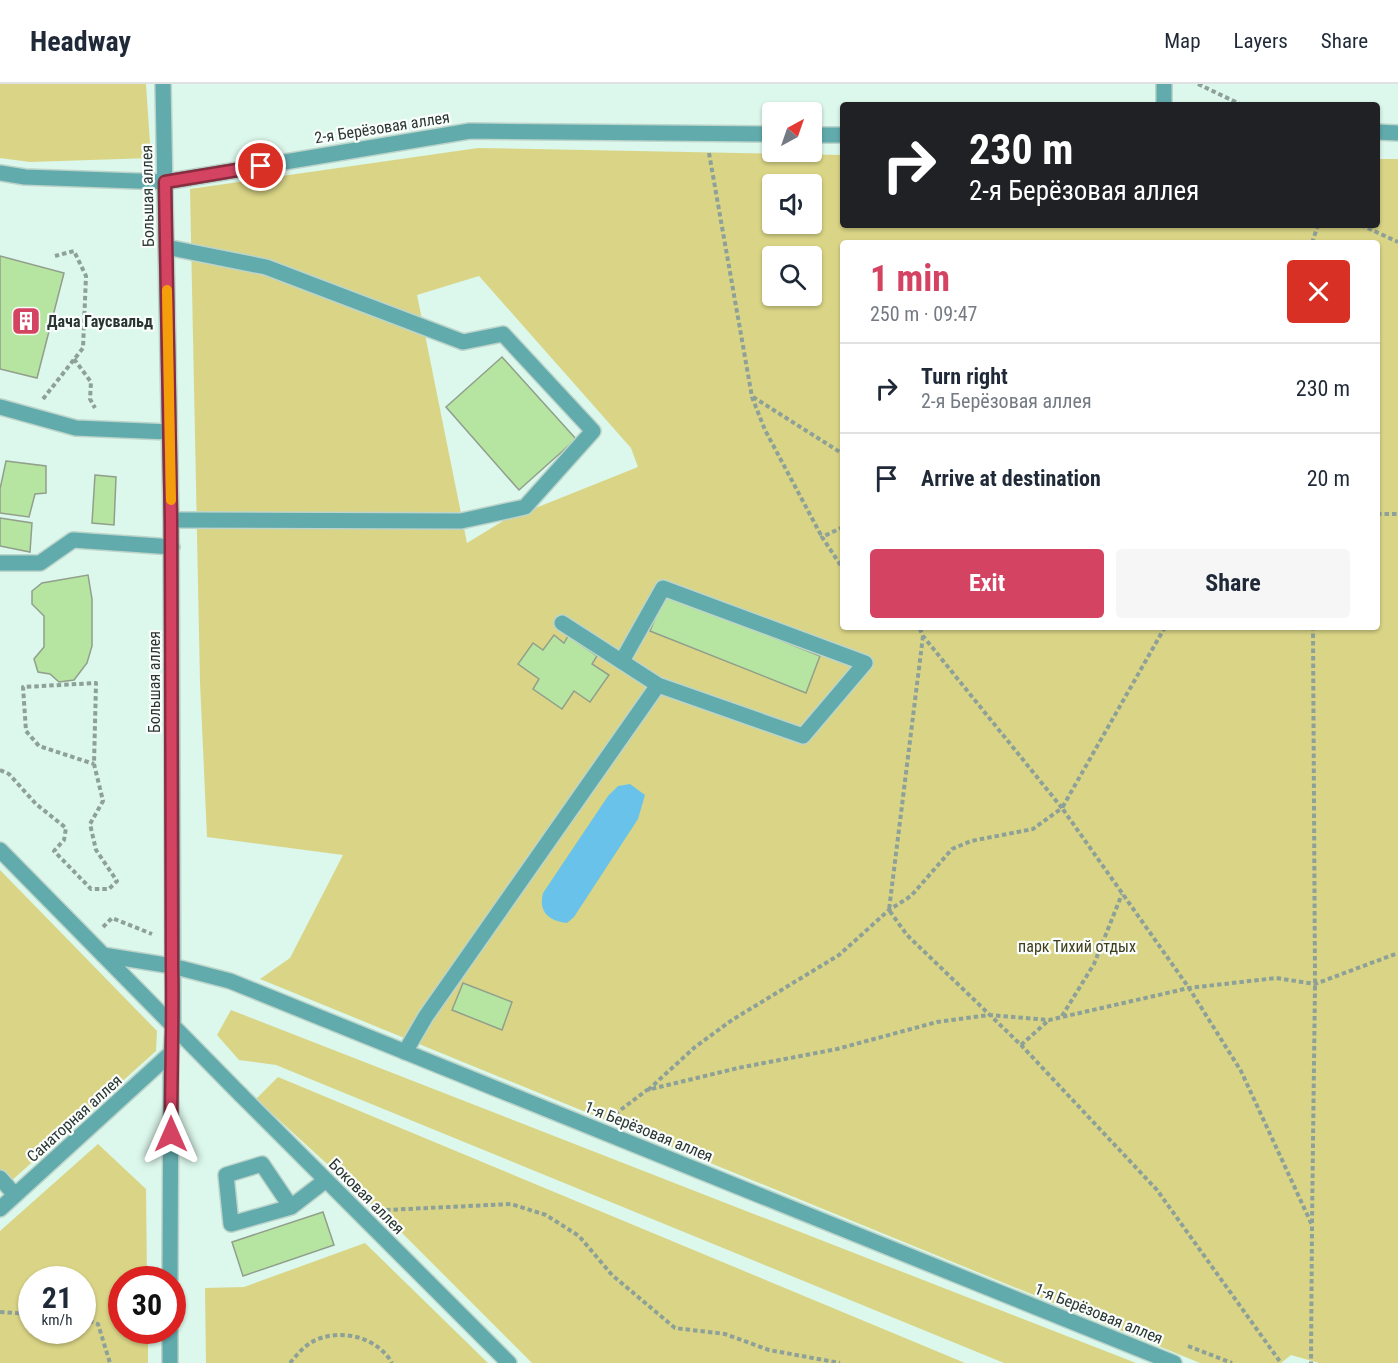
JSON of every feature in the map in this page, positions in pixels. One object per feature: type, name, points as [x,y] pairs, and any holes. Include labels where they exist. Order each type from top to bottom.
[{"type":"street","name":"Большая аллея","points":[[163,84],[172,548],[174,1027],[171,1053],[170,1266]]},
{"type":"street","points":[[1164,84],[1164,102]]},
{"type":"street","name":"2-я Берёзовая аллея","points":[[0,173],[25,177],[165,182],[470,131],[762,134]]},
{"type":"street","points":[[1380,132],[1398,133]]},
{"type":"street","points":[[822,135],[840,135]]},
{"type":"street","points":[[166,247],[266,267],[463,342],[503,334],[593,430],[525,507],[461,521],[171,520]]},
{"type":"street","points":[[0,407],[76,428],[169,432]]},
{"type":"street","points":[[0,563],[40,563],[73,540],[172,548]]},
{"type":"street","points":[[562,623],[622,662],[658,685],[802,736],[865,663],[663,588],[622,662]]},
{"type":"street","points":[[405,1052],[426,1016],[658,685]]},
{"type":"street","points":[[1,854],[174,1027]]},
{"type":"street","name":"1-я Берёзовая аллея","points":[[103,955],[172,966],[230,981],[1174,1363]]},
{"type":"street","name":"Боковая аллея","points":[[174,1027],[509,1363]]},
{"type":"street","points":[[171,1053],[201,1054]]},
{"type":"street","name":"Санаторная аллея","points":[[0,1209],[171,1053]]},
{"type":"street","points":[[291,1207],[262,1164],[226,1175],[231,1224],[291,1207],[326,1180]]},
{"type":"street","points":[[0,1178],[15,1195]]},
{"type":"street","points":[[170,1344],[170,1363]]},
{"type":"path","points":[[1198,84],[1236,102]]},
{"type":"path","points":[[706,133],[752,397],[765,430],[822,537],[840,564]]},
{"type":"path","points":[[1368,228],[1398,242]]},
{"type":"path","points":[[30,416],[84,348],[86,276],[74,251],[55,256]]},
{"type":"path","points":[[74,359],[91,382],[90,399],[97,411],[115,430]]},
{"type":"path","points":[[752,397],[840,452]]},
{"type":"path","points":[[1380,514],[1398,514]]},
{"type":"path","points":[[822,537],[840,528]]},
{"type":"path","points":[[920,630],[1062,808],[1189,988],[1241,1071],[1312,1225]]},
{"type":"path","points":[[611,1116],[647,1090],[695,1047],[732,1020],[840,955],[889,910],[911,896],[952,849],[971,841],[1032,829],[1062,808],[1163,630]]},
{"type":"path","points":[[1311,1363],[1315,984],[1312,630]]},
{"type":"path","points":[[923,636],[889,910],[907,935],[1021,1045],[1157,1190],[1281,1363]]},
{"type":"path","points":[[0,770],[9,774],[36,804],[66,828],[64,840],[54,850],[91,889],[109,889],[117,881],[96,850],[90,824],[103,801],[94,764],[96,683],[23,687],[26,730],[39,746],[94,764]]},
{"type":"path","points":[[1062,1017],[1094,964],[1122,894]]},
{"type":"path","points":[[647,1090],[738,1068],[837,1049],[937,1022],[990,1015],[1049,1020],[1189,988],[1276,978],[1315,984],[1398,953]]},
{"type":"path","points":[[1021,1045],[1049,1020]]},
{"type":"path","points":[[357,1211],[511,1204],[537,1212],[546,1215],[579,1236],[612,1275],[675,1328],[725,1334],[769,1350],[840,1363]]},
{"type":"path","points":[[0,1312],[18,1313]]},
{"type":"path","points":[[96,1323],[110,1363]]},
{"type":"path","points":[[290,1363],[301,1350],[318,1339],[337,1334],[357,1336],[375,1345],[392,1363]]},
{"type":"green space","points":[[0,84],[146,84],[151,158],[30,162],[0,158]]},
{"type":"green space","name":"парк Тихий отдых","points":[[478,148],[762,153],[762,162],[822,162],[822,155],[840,155],[840,228],[1380,228],[1380,159],[1398,159],[1398,1363],[1319,1363],[1291,1355],[1281,1363],[1200,1363],[260,979],[290,958],[343,855],[207,837],[200,682],[190,189]],"holes":[[[479,276],[631,448],[638,467],[503,521],[467,543],[417,295]]]},
{"type":"green space","points":[[0,870],[157,1031],[156,1051],[0,1191]]},
{"type":"green space","points":[[231,1010],[1136,1363],[1004,1363],[276,1065],[239,1060],[217,1035]]},
{"type":"green space","points":[[278,1077],[965,1363],[532,1363],[394,1225],[256,1099]]},
{"type":"green space","points":[[98,1144],[146,1189],[147,1266],[108,1266],[108,1344],[148,1344],[148,1363],[0,1363],[0,1231]]},
{"type":"green space","points":[[365,1243],[488,1363],[206,1363],[205,1288],[244,1287]]},
{"type":"water","points":[[630,784],[645,795],[638,819],[574,917],[567,923],[550,918],[542,905],[543,893],[608,796],[618,786]]},
{"type":"building","name":"Дача Гаусвальд","points":[[0,256],[64,273],[37,378],[0,369]]},
{"type":"building","points":[[502,357],[576,439],[519,490],[446,407]]},
{"type":"building","points":[[6,461],[46,466],[46,493],[35,494],[29,517],[0,513],[0,489]]},
{"type":"building","points":[[95,475],[116,477],[114,525],[92,523]]},
{"type":"building","points":[[0,518],[32,523],[30,552],[0,546]]},
{"type":"building","points":[[88,575],[92,599],[92,646],[87,663],[74,680],[59,682],[50,674],[38,672],[34,659],[44,647],[44,616],[32,604],[32,591],[42,583]]},
{"type":"building","points":[[665,594],[820,656],[806,693],[650,631]]},
{"type":"building","points":[[554,635],[564,643],[568,636],[597,656],[592,664],[609,675],[590,702],[574,691],[562,709],[533,689],[539,679],[518,664],[533,643],[543,650]]},
{"type":"building","points":[[463,983],[512,1002],[502,1030],[452,1010]]},
{"type":"building","points":[[323,1212],[334,1245],[243,1276],[232,1242]]},
{"type":"slow traffic","points":[[167,290],[171,500]]},
{"type":"place","name":"Дача Гаусвальд","points":[[26,321]]},
{"type":"route","points":[[171,1134],[171,1053],[174,1027],[171,520],[165,182],[261,166]]}]
